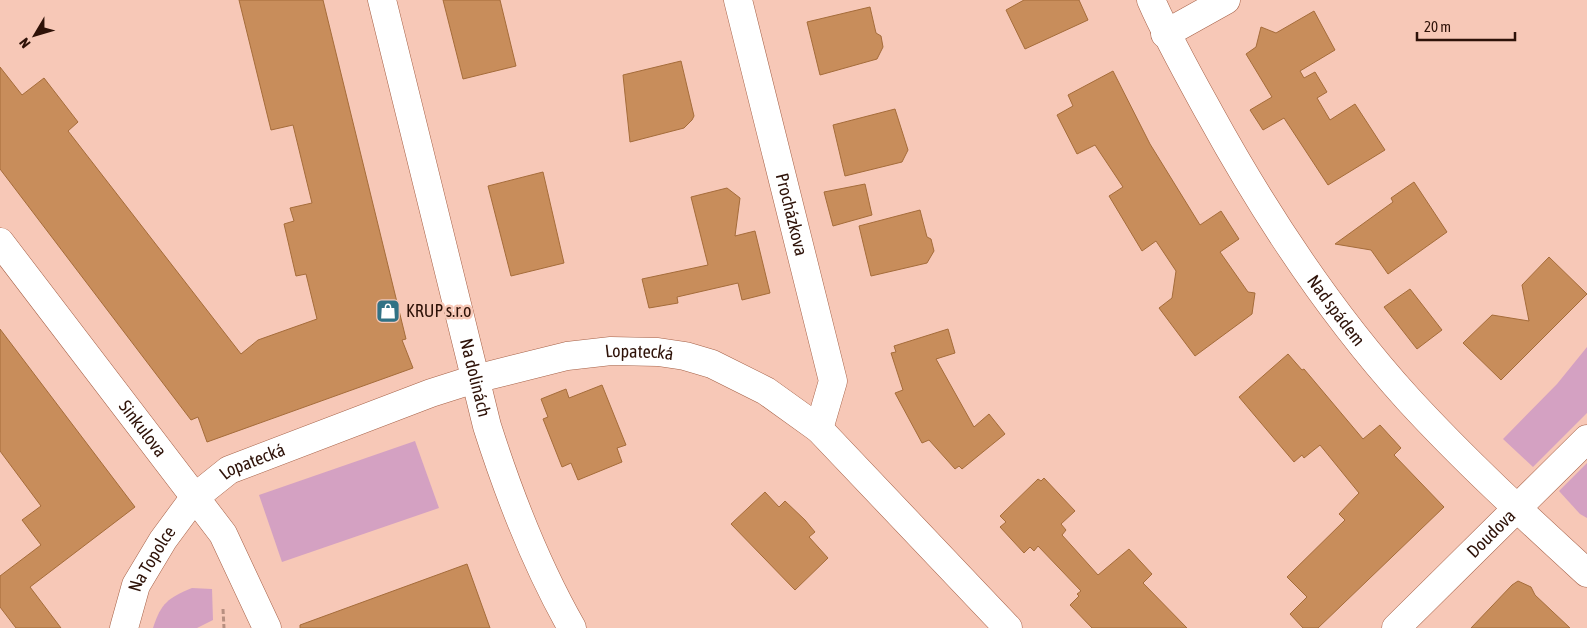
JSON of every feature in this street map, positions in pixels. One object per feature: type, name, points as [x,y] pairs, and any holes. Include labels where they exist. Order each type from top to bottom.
[{"type":"street","name":"Na dolinách","points":[[382,0],[476,379],[504,479],[547,578],[572,628]]},
{"type":"street","name":"Procházkova","points":[[738,0],[833,380],[819,429]]},
{"type":"street","name":"Nad spádem","points":[[1151,0],[1166,34],[1249,185],[1322,293],[1408,398],[1518,509],[1587,573]]},
{"type":"street","points":[[1166,34],[1226,0]]},
{"type":"street","name":"Sinkulova","points":[[0,242],[223,534],[267,628]]},
{"type":"street","name":"Lopatecká","points":[[194,498],[229,470],[431,393],[476,379],[567,356],[611,351],[658,352],[684,356],[712,364],[766,390],[819,429],[1008,628]]},
{"type":"street","name":"Doudova","points":[[1396,628],[1587,439]]},
{"type":"street","name":"Na Topolce","points":[[124,628],[136,584],[148,562],[194,498]]},
{"type":"shaded area","points":[[1587,347],[1587,413],[1533,467],[1503,439],[1557,384]]},
{"type":"shaded area","points":[[415,441],[439,508],[282,562],[259,495]]},
{"type":"shaded area","points":[[1587,463],[1587,518],[1580,514],[1559,491]]},
{"type":"shaded area","points":[[192,588],[212,589],[213,620],[197,628],[153,628],[159,613],[167,602],[171,598]]},
{"type":"building","points":[[239,0],[323,0],[406,339],[402,340],[413,368],[207,442],[198,417],[191,420],[0,169],[0,67],[22,95],[44,78],[78,122],[68,131],[241,354],[258,340],[317,319],[306,274],[296,276],[284,224],[294,221],[290,208],[312,203],[293,125],[271,130]]},
{"type":"building","points":[[443,0],[500,0],[516,66],[463,79]]},
{"type":"building","points":[[1024,0],[1079,0],[1088,20],[1025,49],[1006,10]]},
{"type":"building","points":[[870,7],[876,33],[881,36],[883,47],[877,59],[820,75],[807,22]]},
{"type":"building","points":[[1314,11],[1335,50],[1300,71],[1304,78],[1315,72],[1327,92],[1317,98],[1330,120],[1355,104],[1385,150],[1328,185],[1284,118],[1263,130],[1250,110],[1272,97],[1246,54],[1256,47],[1261,27],[1276,33]]},
{"type":"building","points":[[681,61],[694,116],[692,120],[684,128],[630,142],[623,75]]},
{"type":"building","points":[[1113,71],[1150,144],[1200,225],[1221,211],[1239,239],[1220,252],[1248,292],[1255,293],[1252,314],[1195,356],[1159,308],[1172,298],[1176,271],[1156,241],[1142,251],[1109,196],[1123,187],[1095,145],[1077,154],[1057,115],[1073,106],[1068,95]]},
{"type":"building","points":[[895,109],[908,150],[902,162],[845,176],[833,125]]},
{"type":"building","points":[[543,172],[564,263],[511,276],[488,186]]},
{"type":"building","points":[[1414,182],[1447,232],[1388,274],[1371,250],[1335,244],[1393,202],[1391,198]]},
{"type":"building","points":[[865,184],[872,215],[833,226],[824,192]]},
{"type":"building","points":[[727,188],[740,198],[735,236],[755,231],[770,293],[742,300],[738,283],[677,297],[678,303],[649,308],[642,279],[708,265],[691,197]]},
{"type":"building","points":[[920,210],[927,237],[931,239],[934,251],[927,263],[871,276],[859,226]]},
{"type":"building","points":[[1549,257],[1587,294],[1501,380],[1463,343],[1492,315],[1529,321],[1522,285]]},
{"type":"building","points":[[1410,289],[1442,330],[1417,349],[1384,307]]},
{"type":"building","points":[[0,329],[135,507],[30,587],[61,628],[16,628],[0,607],[0,576],[41,545],[22,520],[41,506],[0,451]]},
{"type":"building","points":[[948,329],[955,353],[936,359],[974,427],[989,414],[1005,434],[962,469],[959,466],[955,469],[929,440],[922,443],[895,393],[903,390],[891,353],[896,352],[894,346]]},
{"type":"building","points":[[1288,354],[1302,370],[1304,369],[1363,439],[1380,425],[1401,448],[1394,455],[1444,507],[1318,628],[1303,628],[1290,614],[1307,597],[1287,577],[1345,520],[1339,514],[1359,493],[1320,445],[1304,458],[1302,455],[1294,462],[1239,397]]},
{"type":"building","points":[[602,385],[626,445],[617,448],[622,462],[578,480],[571,463],[562,467],[543,419],[548,417],[541,399],[566,389],[569,398]]},
{"type":"building","points":[[1044,478],[1075,511],[1061,524],[1066,530],[1062,535],[1098,575],[1129,549],[1152,574],[1143,583],[1187,628],[1092,628],[1070,605],[1079,596],[1077,594],[1081,591],[1038,546],[1034,551],[1030,547],[1024,553],[1000,527],[1006,522],[1000,516],[1038,479],[1041,481]]},
{"type":"building","points":[[765,492],[779,507],[785,501],[805,520],[815,532],[809,537],[828,558],[795,590],[731,524]]},
{"type":"building","points":[[467,564],[490,628],[300,628],[300,625]]},
{"type":"building","points":[[1518,581],[1531,587],[1535,595],[1570,628],[1471,628]]},
{"type":"place","name":"KRUP s.r.o","points":[[388,311]]}]
